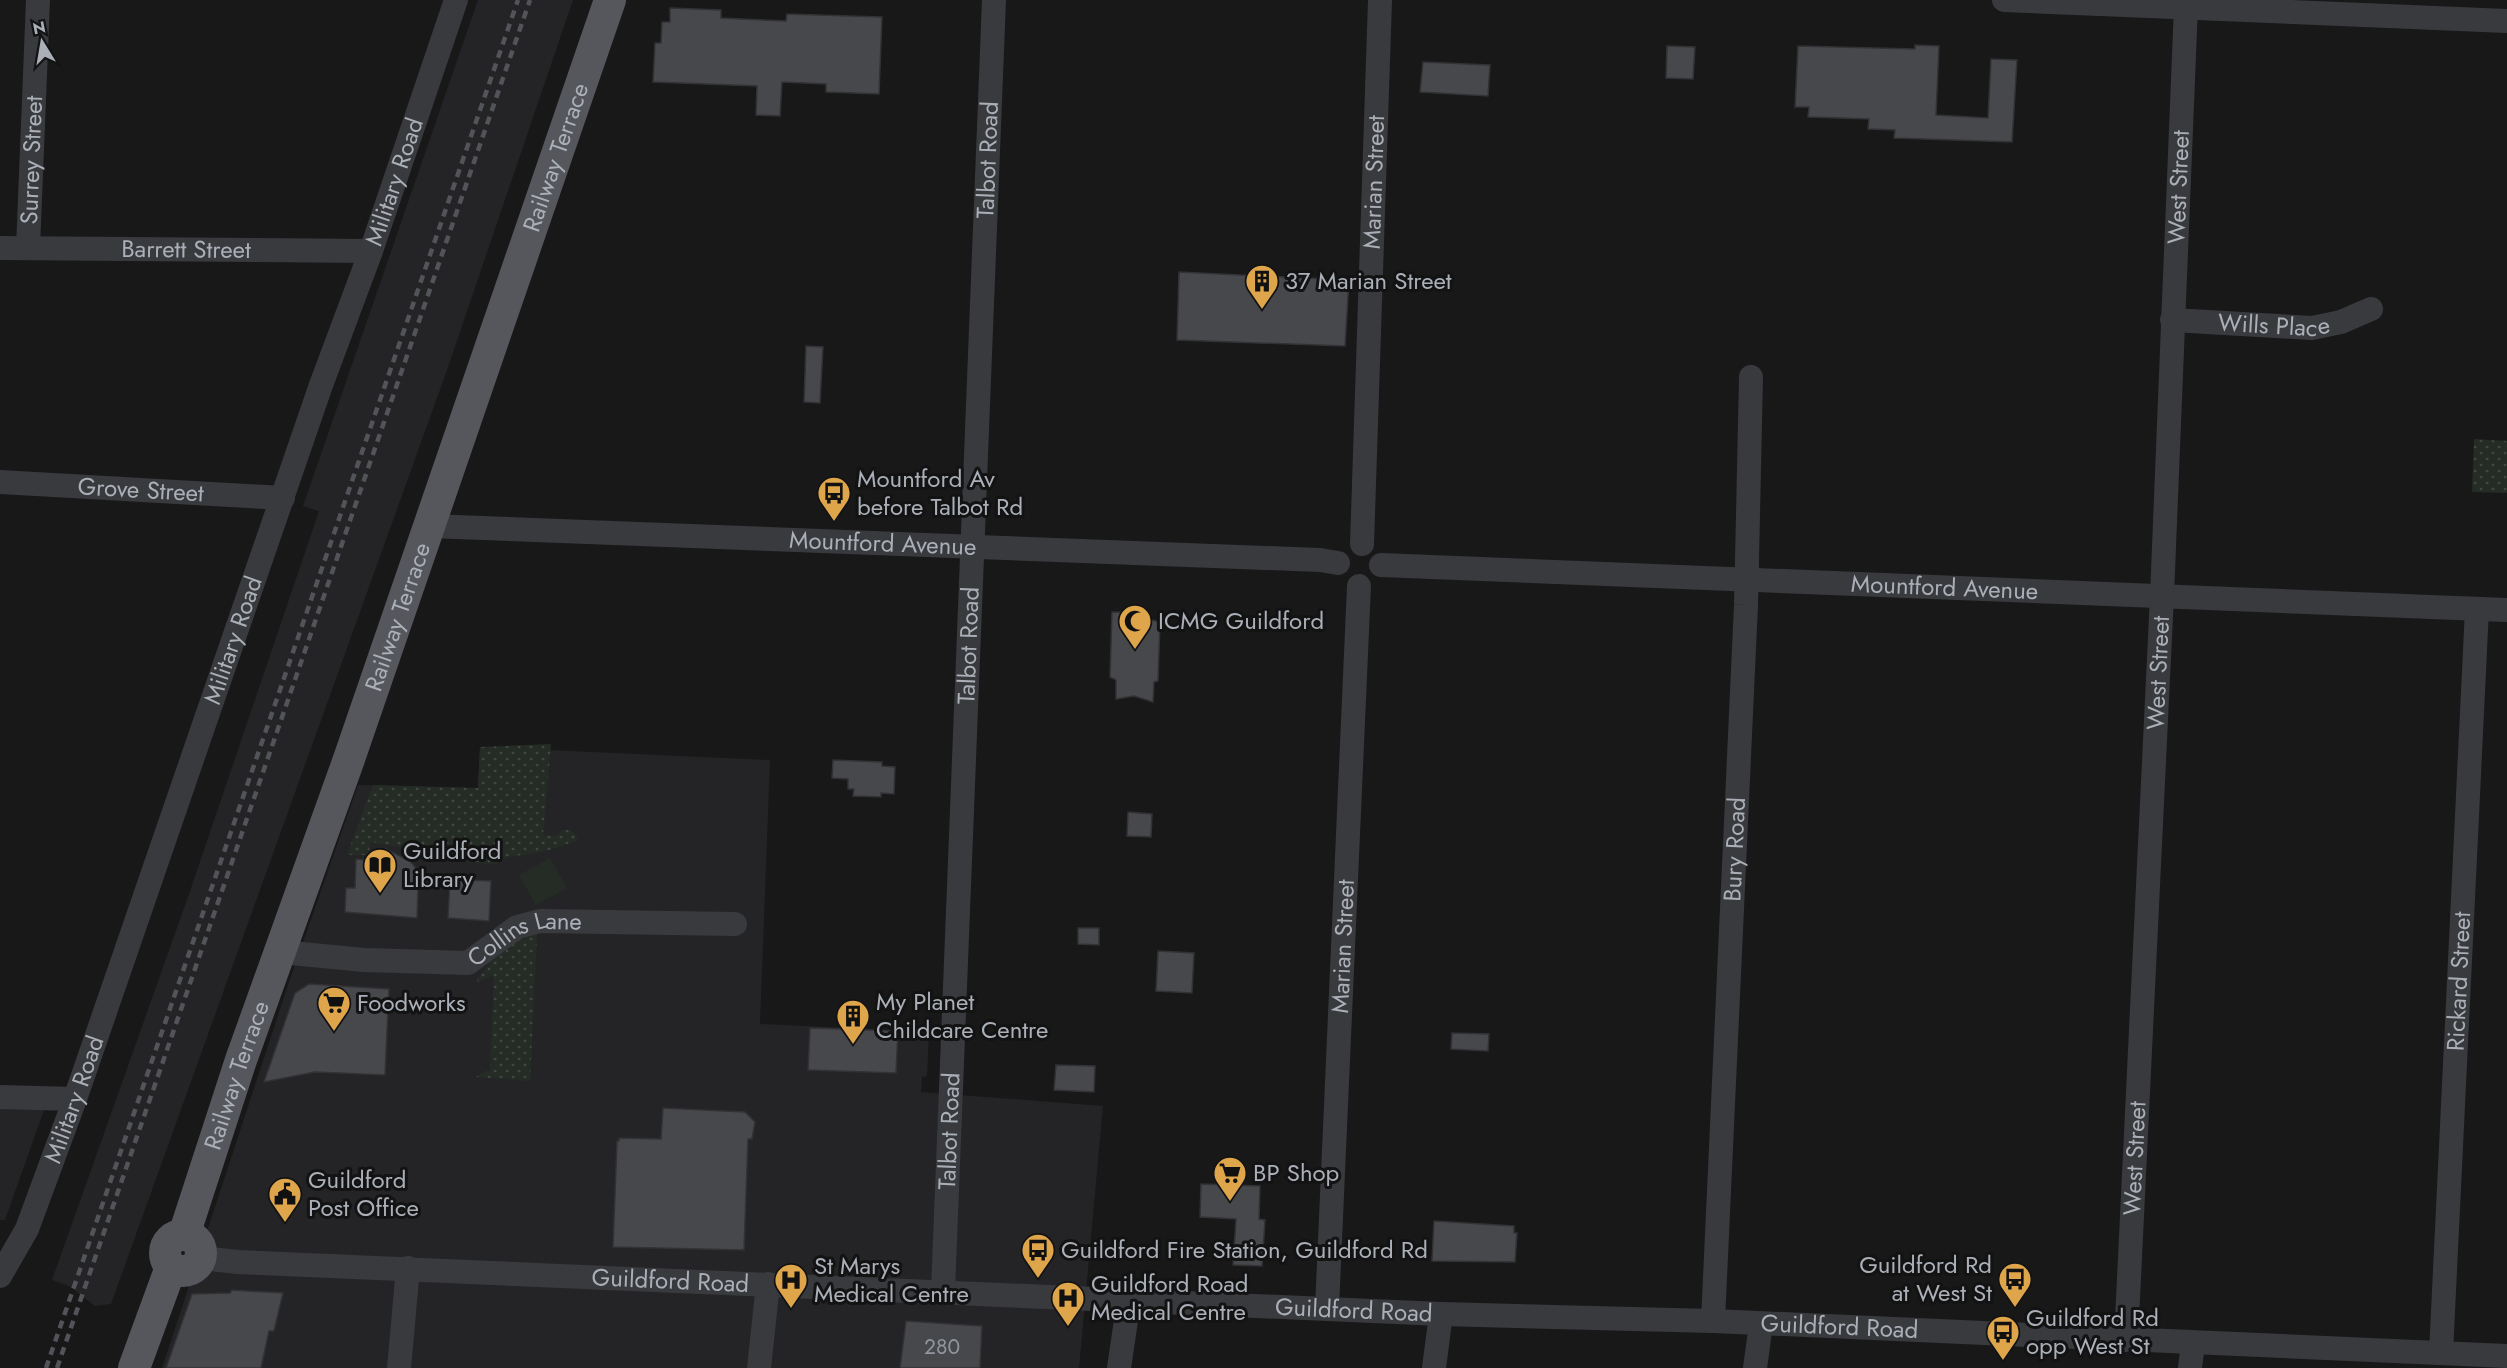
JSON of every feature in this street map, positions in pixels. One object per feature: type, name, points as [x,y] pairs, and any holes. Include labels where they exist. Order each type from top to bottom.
[{"type":"main road","name":"Railway Terrace","points":[[193,1246],[233,1085],[610,0]]},
{"type":"main road","points":[[134,1368],[171,1267],[165,1257],[166,1245],[174,1237],[193,1246]]},
{"type":"street","name":"Surrey Street","points":[[28,248],[38,0]]},
{"type":"street","name":"Military Road","points":[[0,1276],[6,1252],[32,1218],[75,1099],[371,251],[456,0]]},
{"type":"street","name":"Talbot Road","points":[[942,1291],[994,0]]},
{"type":"street","name":"Marian Street","points":[[1362,544],[1380,0]]},
{"type":"street","points":[[2004,0],[2507,21]]},
{"type":"street","name":"West Street","points":[[2126,1340],[2162,596],[2186,6]]},
{"type":"street","name":"Barrett Street","points":[[0,248],[371,251]]},
{"type":"street","name":"Wills Place","points":[[2172,320],[2312,328],[2341,322],[2372,309]]},
{"type":"street","name":"Bury Road","points":[[1713,1321],[1747,580],[1751,377]]},
{"type":"street","name":"Grove Street","points":[[0,482],[283,498]]},
{"type":"street","name":"Mountford Avenue","points":[[429,526],[1320,560],[1338,564]]},
{"type":"street","points":[[1362,544],[1377,553],[1381,565],[1377,578],[1359,586],[1352,585],[1341,577],[1338,564],[1339,557],[1348,546],[1362,544]]},
{"type":"street","name":"Mountford Avenue","points":[[1381,565],[2507,610]]},
{"type":"street","name":"Marian Street","points":[[1327,1308],[1359,586]]},
{"type":"street","name":"Rickard Street","points":[[2441,1353],[2476,609]]},
{"type":"street","name":"Collins Lane","points":[[280,952],[364,960],[468,963],[517,927],[540,921],[735,924]]},
{"type":"street","points":[[0,1096],[75,1099]]},
{"type":"street","name":"Guildford Road","points":[[193,1246],[238,1262],[1441,1314],[1713,1321],[2507,1356]]},
{"type":"street","points":[[399,1368],[408,1268]]},
{"type":"street","points":[[759,1368],[768,1284]]},
{"type":"street","points":[[1119,1368],[1129,1300]]},
{"type":"street","points":[[1434,1368],[1441,1314]]},
{"type":"street","points":[[1755,1368],[1761,1324]]},
{"type":"street","points":[[2190,1368],[2193,1343]]},
{"type":"shaded area","points":[[478,0],[573,0],[446,373],[111,1304],[95,1306],[69,1286],[52,1280],[189,894],[319,511],[303,506]]},
{"type":"shaded area","points":[[2474,439],[2507,441],[2507,493],[2472,492]]},
{"type":"shaded area","points":[[551,744],[543,835],[557,836],[562,830],[570,830],[577,836],[577,841],[546,851],[509,857],[496,864],[476,863],[371,842],[368,855],[347,855],[373,785],[478,788],[480,747]]},
{"type":"shaded area","points":[[480,747],[770,760],[760,1024],[929,1032],[927,1076],[922,1077],[921,1092],[1103,1106],[1079,1368],[162,1368],[288,985],[358,785],[478,788]]},
{"type":"shaded area","points":[[550,858],[567,888],[536,905],[519,875]]},
{"type":"shaded area","points":[[537,934],[530,1081],[476,1077],[490,1069],[494,975],[478,982],[477,979],[511,944]]},
{"type":"shaded area","points":[[0,1105],[45,1107],[5,1220],[0,1220]]},
{"type":"building","points":[[670,8],[721,10],[721,18],[786,21],[787,14],[882,17],[879,94],[826,92],[826,84],[782,82],[780,116],[756,115],[757,86],[653,82],[655,43],[661,43],[662,22],[670,22]]},
{"type":"building","points":[[1915,45],[1939,46],[1936,115],[1988,118],[1991,59],[2017,60],[2012,142],[1894,138],[1895,130],[1868,129],[1869,119],[1808,117],[1809,107],[1795,107],[1798,46],[1915,49]]},
{"type":"building","points":[[1667,46],[1695,47],[1693,79],[1666,78]]},
{"type":"building","points":[[1423,62],[1490,65],[1488,96],[1420,92]]},
{"type":"building","name":"37 Marian Street","points":[[1179,272],[1349,280],[1345,346],[1177,340]]},
{"type":"building","points":[[806,346],[823,347],[820,403],[804,402]]},
{"type":"building","name":"ICMG Guildford","points":[[1112,612],[1148,613],[1148,619],[1160,622],[1158,681],[1154,682],[1153,702],[1134,696],[1116,699],[1116,680],[1110,677]]},
{"type":"building","points":[[833,760],[882,762],[882,766],[895,767],[894,794],[881,793],[881,797],[853,796],[854,789],[848,789],[848,779],[832,778]]},
{"type":"building","points":[[1128,812],[1152,814],[1151,837],[1127,836]]},
{"type":"building","points":[[386,849],[410,861],[428,883],[418,890],[417,918],[345,912],[346,888],[355,888],[356,859],[378,861]]},
{"type":"building","points":[[450,879],[491,881],[489,921],[448,918]]},
{"type":"building","points":[[1078,928],[1099,928],[1099,945],[1078,944]]},
{"type":"building","points":[[1158,951],[1194,953],[1192,993],[1156,991]]},
{"type":"building","name":"Foodworks","points":[[309,984],[389,989],[385,1075],[315,1072],[264,1082],[295,993]]},
{"type":"building","name":"My Planet Childcare Centre","points":[[810,1028],[898,1031],[896,1073],[808,1070]]},
{"type":"building","points":[[1452,1033],[1489,1034],[1488,1051],[1451,1049]]},
{"type":"building","points":[[1056,1065],[1095,1066],[1094,1092],[1054,1090]]},
{"type":"building","points":[[663,1108],[745,1112],[755,1122],[752,1139],[748,1139],[744,1250],[613,1247],[617,1141],[619,1138],[661,1139]]},
{"type":"building","points":[[1201,1184],[1260,1186],[1259,1219],[1265,1220],[1262,1266],[1233,1265],[1236,1219],[1200,1217]]},
{"type":"building","points":[[1434,1221],[1514,1226],[1514,1233],[1517,1233],[1515,1262],[1432,1261]]},
{"type":"building","points":[[232,1290],[283,1293],[274,1331],[269,1331],[261,1368],[166,1368],[192,1294],[230,1293]]},
{"type":"building","points":[[906,1321],[982,1326],[980,1368],[900,1368]]},
{"type":"railway","points":[[46,1368],[518,0]]},
{"type":"railway","points":[[57,1368],[530,0]]},
{"type":"place","name":"37 Marian Street","points":[[1262,310]]},
{"type":"place","name":"Mountford Av before Talbot Rd","points":[[834,522]]},
{"type":"place","name":"ICMG Guildford","points":[[1135,650]]},
{"type":"place","name":"Guildford Library","points":[[380,894]]},
{"type":"place","name":"Foodworks","points":[[334,1032]]},
{"type":"place","name":"My Planet Childcare Centre","points":[[853,1045]]},
{"type":"place","name":"BP Shop","points":[[1230,1202]]},
{"type":"place","name":"Guildford Post Office","points":[[285,1223]]},
{"type":"place","name":"Guildford Fire Station, Guildford Rd","points":[[1038,1279]]},
{"type":"place","name":"Guildford Rd at West St","points":[[2015,1308]]},
{"type":"place","name":"St Marys Medical Centre","points":[[791,1309]]},
{"type":"place","name":"Guildford Road Medical Centre","points":[[1068,1327]]},
{"type":"place","name":"Guildford Rd opp West St","points":[[2003,1361]]}]
